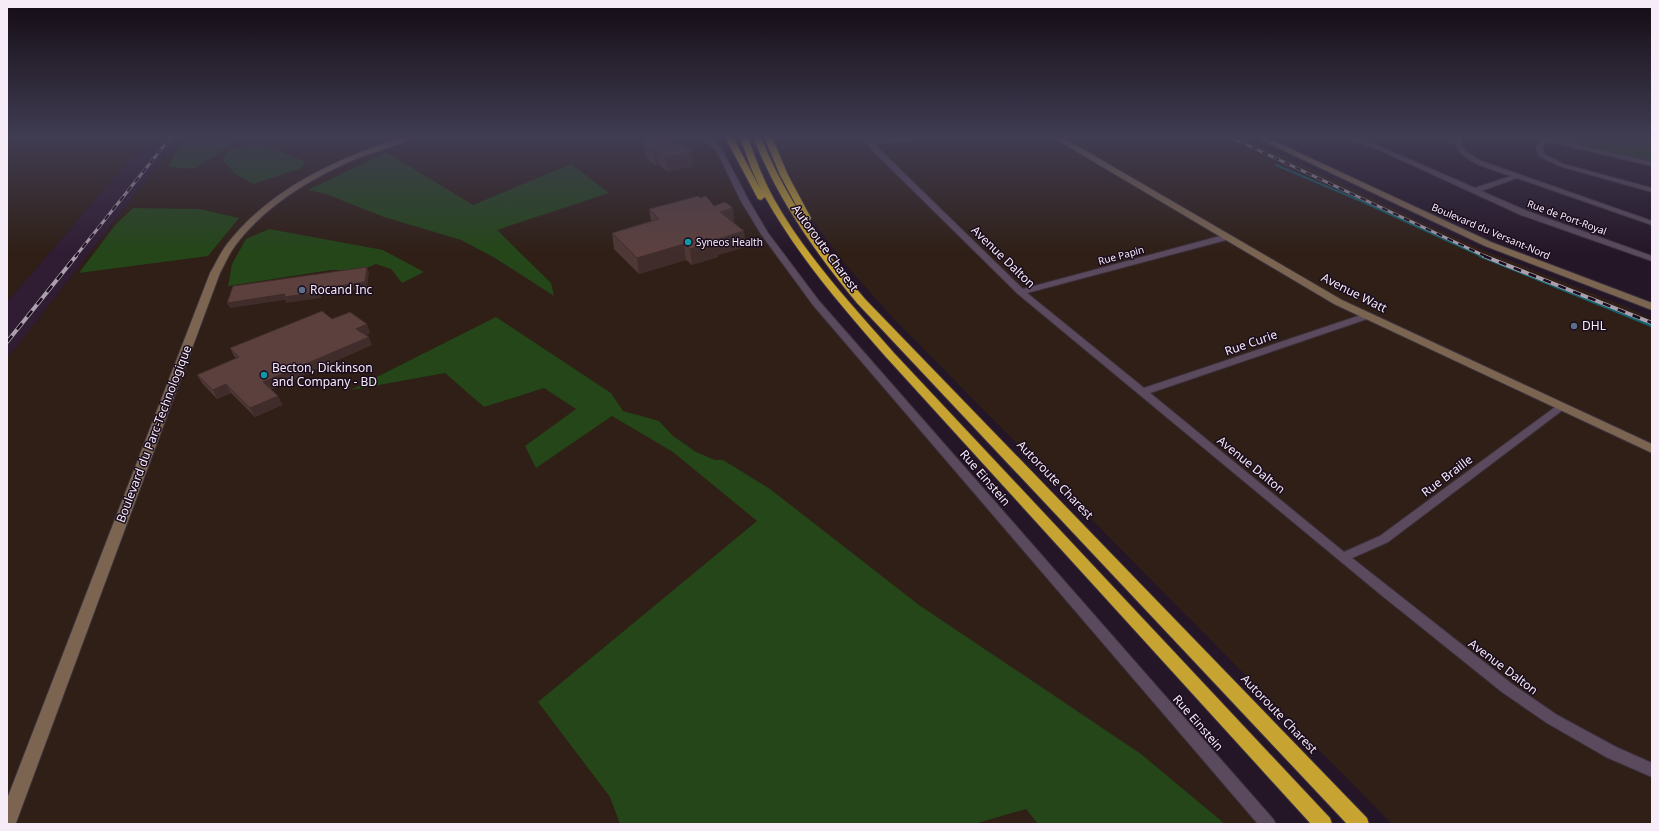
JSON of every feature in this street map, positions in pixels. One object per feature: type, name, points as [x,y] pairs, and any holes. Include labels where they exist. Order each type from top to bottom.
[{"type":"highway","points":[[748,176],[776,222],[801,248]]},
{"type":"highway","name":"Autoroute Charest","points":[[759,176],[772,201],[801,248],[834,290],[890,355],[1323,824]]},
{"type":"highway","name":"Autoroute Charest","points":[[774,176],[787,200],[808,232],[844,281],[902,345],[1360,824]]},
{"type":"highway","points":[[786,176],[809,221],[828,249],[844,281]]},
{"type":"highway","points":[[1314,775],[1368,824]]},
{"type":"street","name":"Boulevard du Parc-Technologique","points":[[7,823],[215,273],[234,240],[256,217],[294,188],[318,176]]},
{"type":"street","name":"Rue Einstein","points":[[733,176],[757,222],[778,253],[816,303],[1268,824]]},
{"type":"street","name":"Avenue Dalton","points":[[903,176],[1021,292],[1342,557],[1476,664],[1552,719],[1611,752],[1652,770]]},
{"type":"street","name":"Avenue Watt","points":[[1122,176],[1326,295],[1367,316],[1652,449]]},
{"type":"street","name":"Boulevard du Versant-Nord","points":[[1343,176],[1488,244],[1652,307]]},
{"type":"street","name":"Rue de Port-Royal","points":[[1440,176],[1524,213],[1652,259]]},
{"type":"street","points":[[1474,191],[1516,176],[1652,224]]},
{"type":"street","points":[[1600,176],[1652,190]]},
{"type":"street","name":"Rue Papin","points":[[1021,292],[1227,237]]},
{"type":"street","name":"Rue Curie","points":[[1143,392],[1367,316]]},
{"type":"street","name":"Rue Braille","points":[[1342,557],[1384,539],[1561,407]]},
{"type":"shaded area","points":[[7,176],[116,176],[7,302]]},
{"type":"shaded area","points":[[116,176],[150,176],[7,359],[7,302]]},
{"type":"shaded area","points":[[150,176],[729,176],[749,213],[783,264],[815,305],[1259,824],[7,824],[7,359]]},
{"type":"shaded area","points":[[790,176],[1326,176],[1483,250],[1629,308],[1652,320],[1652,824],[1392,824],[893,318],[844,263],[813,221]]},
{"type":"green space","points":[[238,176],[278,176],[254,184]]},
{"type":"green space","points":[[337,176],[425,176],[473,205],[543,176],[586,176],[609,193],[497,230],[551,283],[554,296],[495,258],[461,240],[384,217],[326,194],[308,190]]},
{"type":"green space","points":[[133,208],[200,209],[239,218],[208,256],[79,273],[116,224]]},
{"type":"green space","points":[[269,229],[383,250],[424,272],[402,283],[391,269],[376,264],[359,271],[331,270],[228,286],[232,264],[246,239]]},
{"type":"green space","points":[[496,317],[611,393],[623,411],[659,421],[673,436],[696,452],[715,460],[723,460],[770,489],[919,605],[1141,754],[1225,824],[1038,824],[1026,809],[974,824],[620,824],[610,797],[538,702],[757,521],[673,452],[612,416],[536,468],[525,446],[576,409],[544,388],[484,407],[445,373],[351,390]]},
{"type":"building","points":[[698,196],[700,198],[706,196],[714,206],[725,202],[733,208],[720,212],[744,231],[690,249],[684,244],[637,258],[612,233],[659,219],[649,209]]},
{"type":"building","points":[[367,267],[365,282],[320,289],[319,292],[284,297],[285,294],[227,303],[233,286]]},
{"type":"building","name":"Becton, Dickinson and Company - BD","points":[[322,311],[332,319],[350,312],[367,324],[356,329],[369,337],[263,382],[278,396],[250,408],[226,384],[213,390],[197,375],[239,357],[230,348]]},
{"type":"waterway","points":[[1301,176],[1361,201],[1483,257]]},
{"type":"waterway","points":[[1480,256],[1652,326]]},
{"type":"railway","points":[[75,257],[140,176]]},
{"type":"railway","points":[[1313,176],[1487,257]]},
{"type":"railway","points":[[7,342],[76,256]]},
{"type":"railway","points":[[1484,256],[1652,323]]},
{"type":"place","name":"Syneos Health","points":[[688,242]]},
{"type":"place","name":"Rocand Inc","points":[[302,290]]},
{"type":"place","name":"DHL","points":[[1574,326]]},
{"type":"place","name":"Becton, Dickinson and Company - BD","points":[[264,375]]}]
